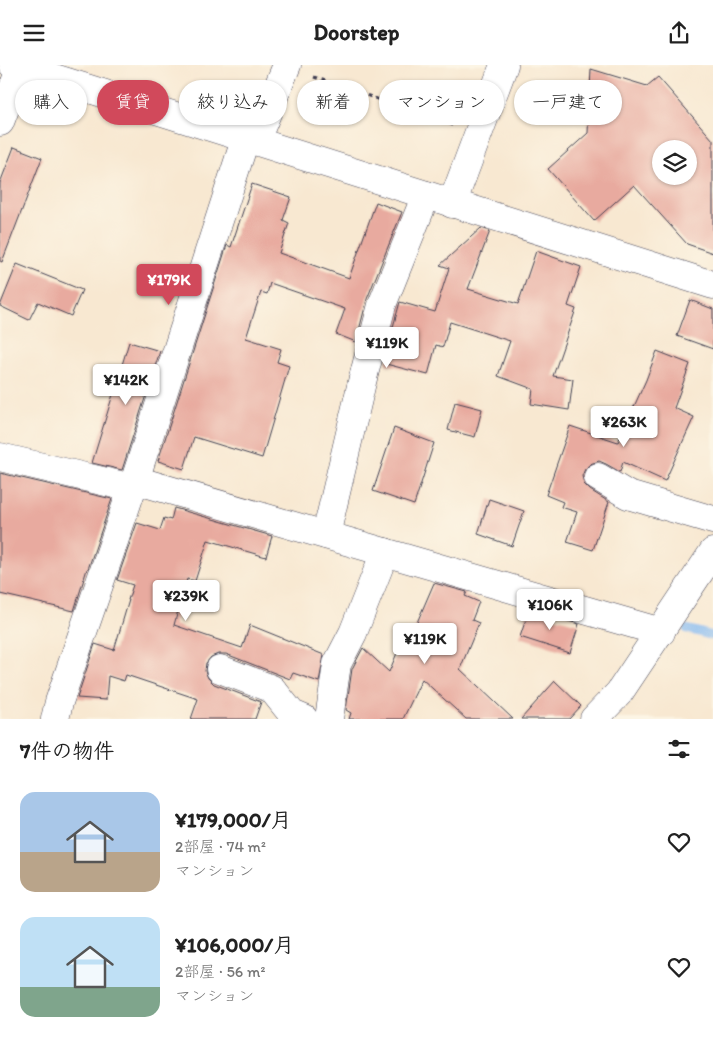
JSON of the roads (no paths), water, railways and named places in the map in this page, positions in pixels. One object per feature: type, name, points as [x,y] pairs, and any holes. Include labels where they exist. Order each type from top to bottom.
[{"type":"street","points":[[452,204],[504,65]]},
{"type":"street","points":[[0,122],[17,66],[76,75],[251,139],[713,285]]},
{"type":"street","points":[[55,719],[59,702],[251,139],[287,66]]},
{"type":"street","points":[[326,535],[382,305],[426,195]]},
{"type":"street","points":[[0,457],[133,484],[326,535],[661,632]]},
{"type":"street","points":[[598,477],[628,495],[713,520]]},
{"type":"street","points":[[329,719],[337,664],[353,633],[385,552]]},
{"type":"street","points":[[594,719],[619,693],[713,552]]},
{"type":"street","points":[[220,669],[272,689],[292,714],[304,719]]},
{"type":"waterway","points":[[687,629],[713,636]]}]
